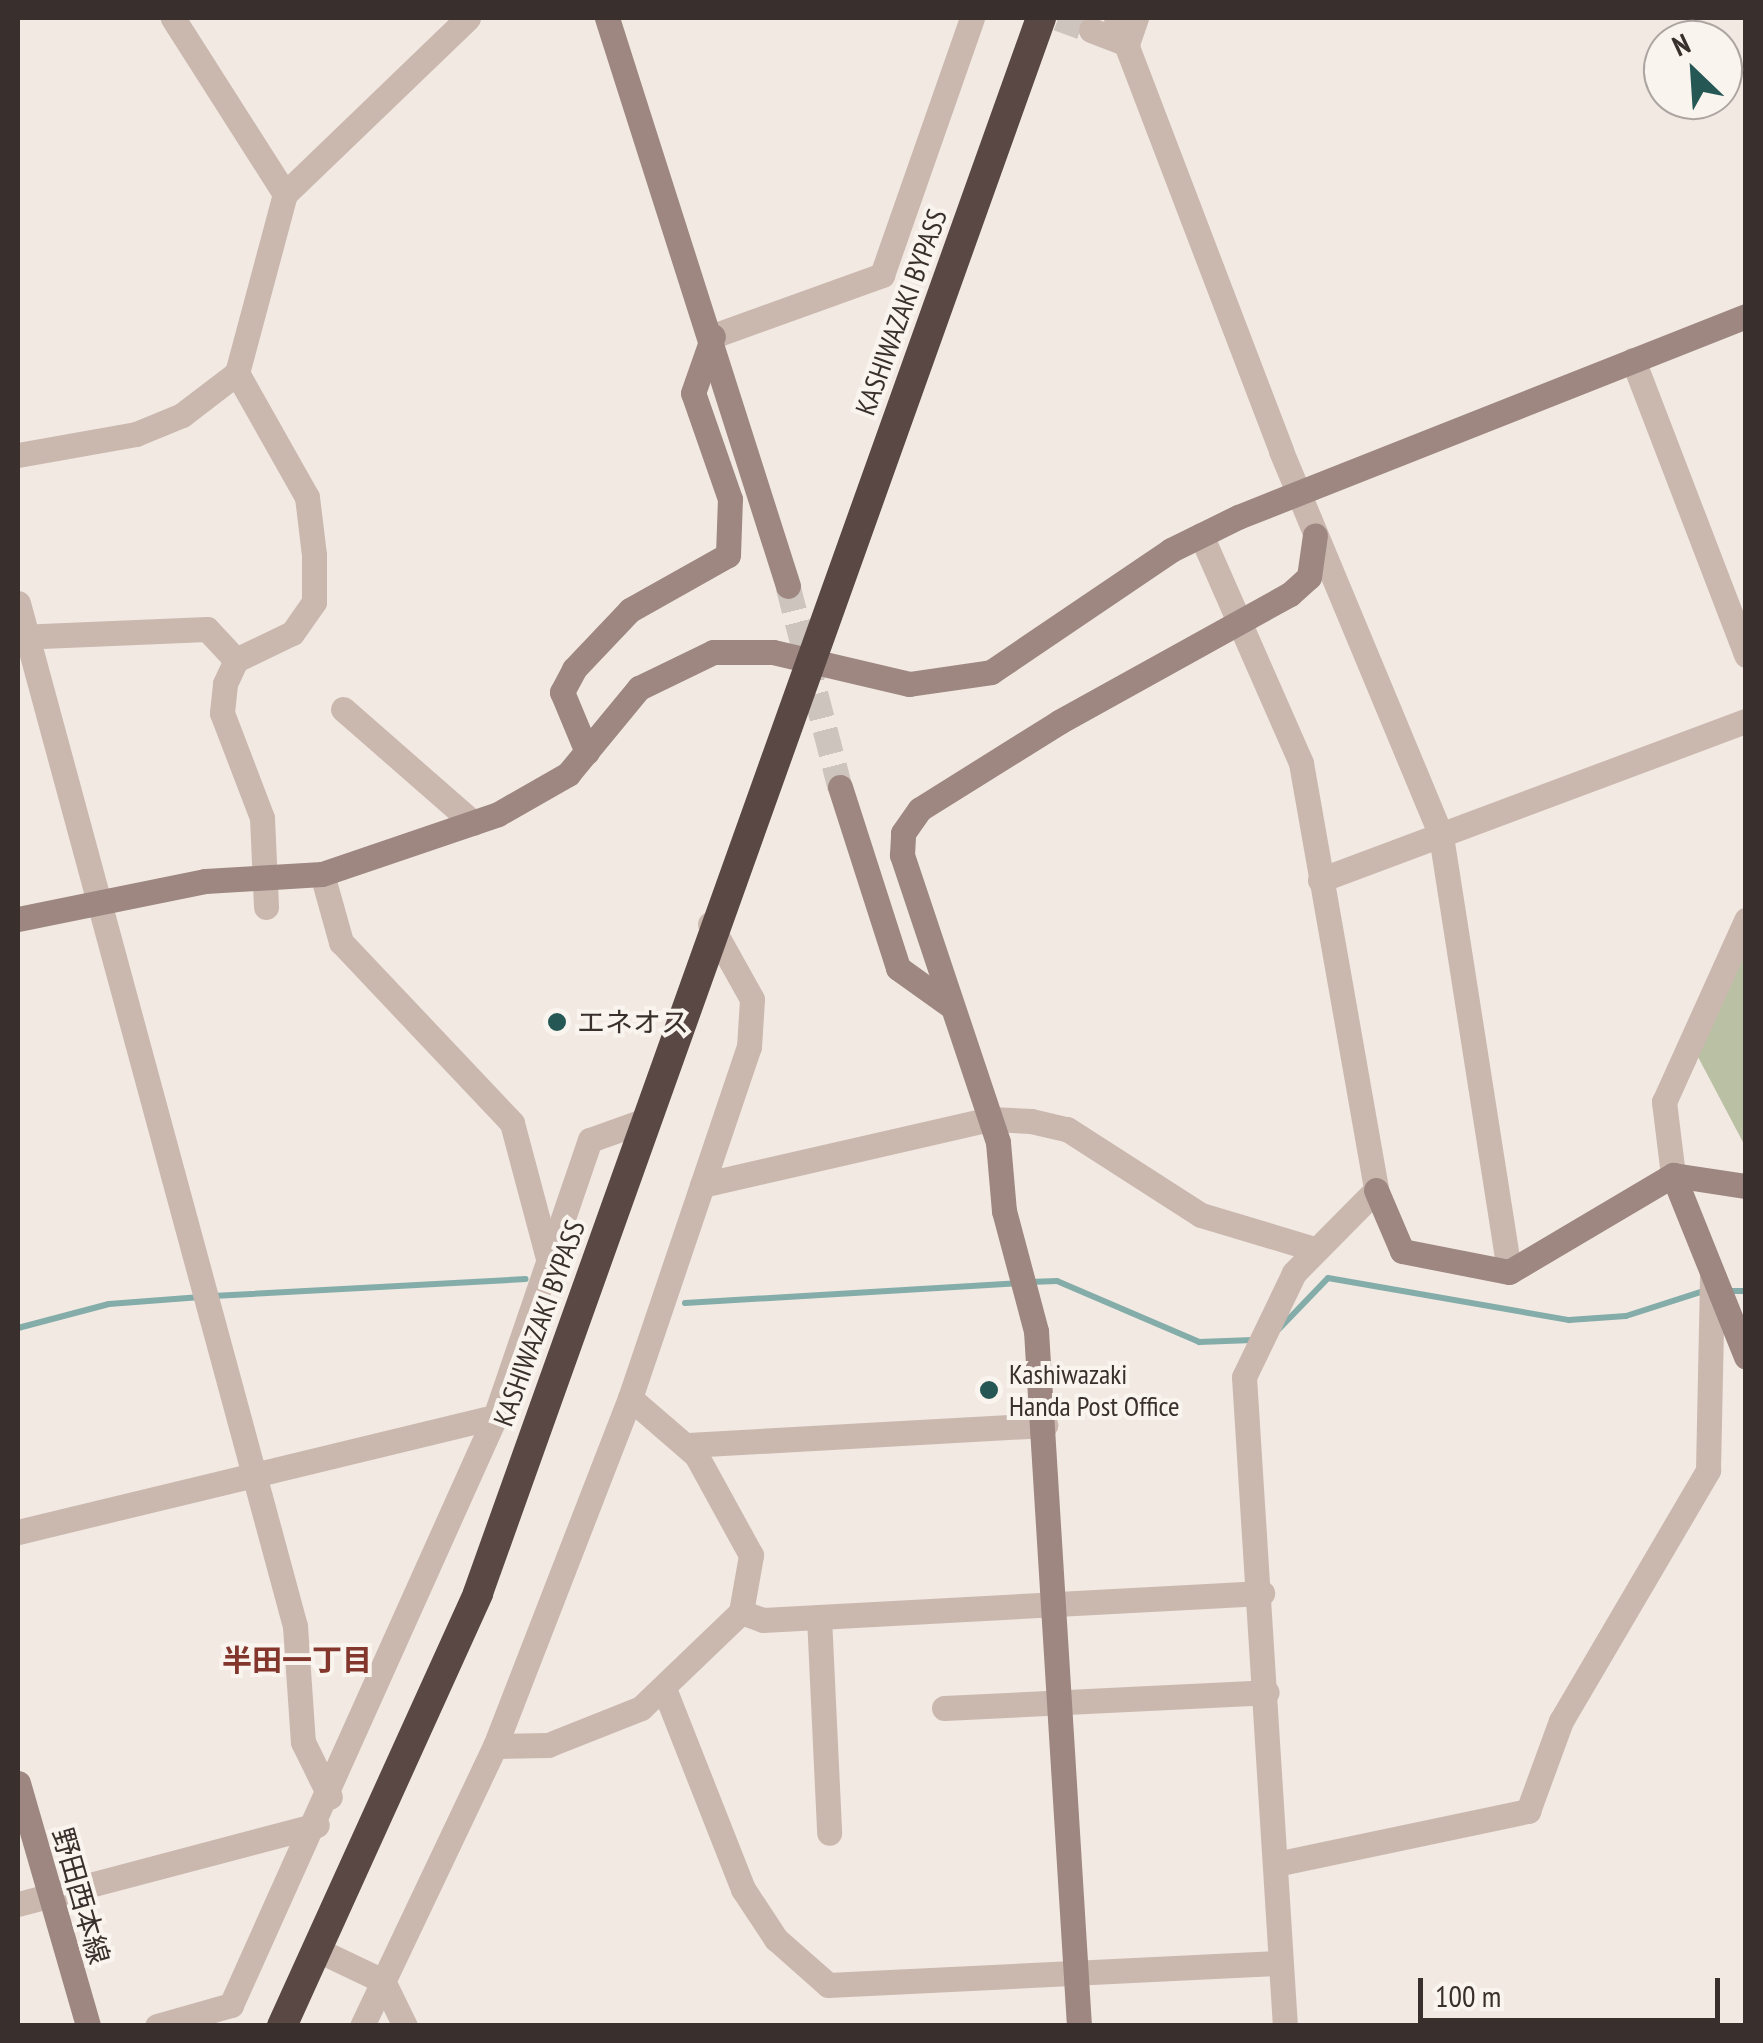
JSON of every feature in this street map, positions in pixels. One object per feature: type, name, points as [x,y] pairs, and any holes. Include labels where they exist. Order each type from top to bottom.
[{"type":"highway","name":"KASHIWAZAKI BYPASS","points":[[282,2026],[322,1952],[478,1592],[818,626],[1024,18]]},
{"type":"highway","name":"KASHIWAZAKI BYPASS","points":[[864,493],[1041,18]]},
{"type":"street","points":[[173,18],[285,194]]},
{"type":"street","points":[[18,455],[136,434],[182,415],[238,373],[285,194],[468,18]]},
{"type":"street","points":[[607,18],[713,336],[788,586]]},
{"type":"street","points":[[713,336],[882,276],[972,18]]},
{"type":"street","points":[[1116,18],[1298,493],[1441,836],[1509,1272]]},
{"type":"street","points":[[1127,44],[1136,18]]},
{"type":"street","points":[[1091,30],[1127,44]]},
{"type":"street","points":[[18,919],[95,900],[264,874],[322,874],[473,823],[542,791],[587,752],[640,688],[686,660],[746,649],[908,684],[964,681],[1033,650],[1201,535],[1746,316]]},
{"type":"street","points":[[587,752],[562,692],[574,669],[630,610],[728,555],[730,500],[693,392],[713,336]]},
{"type":"street","points":[[1633,360],[1746,655]]},
{"type":"street","points":[[236,660],[292,634],[314,602],[307,497],[238,373]]},
{"type":"street","points":[[1201,535],[1301,763],[1319,834],[1320,880],[1376,1190],[1402,1251],[1509,1272],[1673,1175],[1746,1186]]},
{"type":"street","points":[[1079,2026],[1059,1605],[1036,1330],[990,1119],[902,854],[920,809],[1240,627],[1309,578],[1315,535]]},
{"type":"street","points":[[18,603],[22,636],[295,1626],[302,1742],[330,1797]]},
{"type":"street","points":[[22,636],[208,630],[236,660]]},
{"type":"street","points":[[236,660],[222,713],[262,818],[266,907]]},
{"type":"street","points":[[343,708],[473,823]]},
{"type":"street","points":[[1320,880],[1746,721]]},
{"type":"street","points":[[840,787],[898,968],[951,1006]]},
{"type":"street","points":[[322,874],[340,942],[512,1122],[548,1258]]},
{"type":"street","points":[[1746,920],[1664,1102],[1673,1175],[1746,1357]]},
{"type":"street","points":[[362,2026],[495,1746],[630,1398],[748,1046],[752,999],[710,924]]},
{"type":"street","points":[[702,1185],[990,1119],[1067,1129],[1201,1214],[1314,1248]]},
{"type":"street","points":[[156,2026],[231,2006],[330,1797],[495,1416],[590,1140],[646,1120]]},
{"type":"street","points":[[1285,2026],[1262,1593],[1244,1377],[1249,1352],[1314,1248],[1376,1190]]},
{"type":"street","points":[[1276,1864],[1528,1812],[1561,1721],[1708,1470],[1712,1276]]},
{"type":"street","points":[[495,1746],[548,1745],[665,1691],[741,1612],[751,1555],[688,1445],[630,1398]]},
{"type":"street","points":[[18,1532],[495,1416]]},
{"type":"street","points":[[688,1445],[1045,1425]]},
{"type":"street","points":[[741,1612],[819,1617],[1262,1593]]},
{"type":"street","points":[[819,1617],[829,1833]]},
{"type":"street","points":[[665,1691],[743,1889],[808,1972],[839,1988],[1279,1964]]},
{"type":"street","points":[[944,1708],[1268,1692]]},
{"type":"street","name":"野田西本線","points":[[18,1782],[88,2026]]},
{"type":"street","points":[[18,1904],[317,1825]]},
{"type":"street","points":[[322,1952],[383,1981],[405,2026]]},
{"type":"green space","points":[[1745,915],[1745,1146],[1697,1055]]},
{"type":"waterway","points":[[1278,1330],[1328,1278],[1569,1320],[1626,1316],[1704,1291]]},
{"type":"waterway","points":[[213,1296],[526,1279]]},
{"type":"waterway","points":[[1029,1282],[1057,1281],[1199,1342],[1253,1340]]},
{"type":"waterway","points":[[685,1303],[1017,1283]]},
{"type":"waterway","points":[[1727,1291],[1746,1291]]},
{"type":"waterway","points":[[18,1328],[109,1304],[201,1297]]},
{"type":"tunnel","points":[[1058,18],[1091,30]]},
{"type":"tunnel","points":[[788,586],[840,787]]},
{"type":"place","name":"エネオス","points":[[557,1022]]},
{"type":"place","name":"Kashiwazaki Handa Post Office","points":[[989,1390]]},
{"type":"district","name":"半田一丁目","points":[[297,1660]]}]
